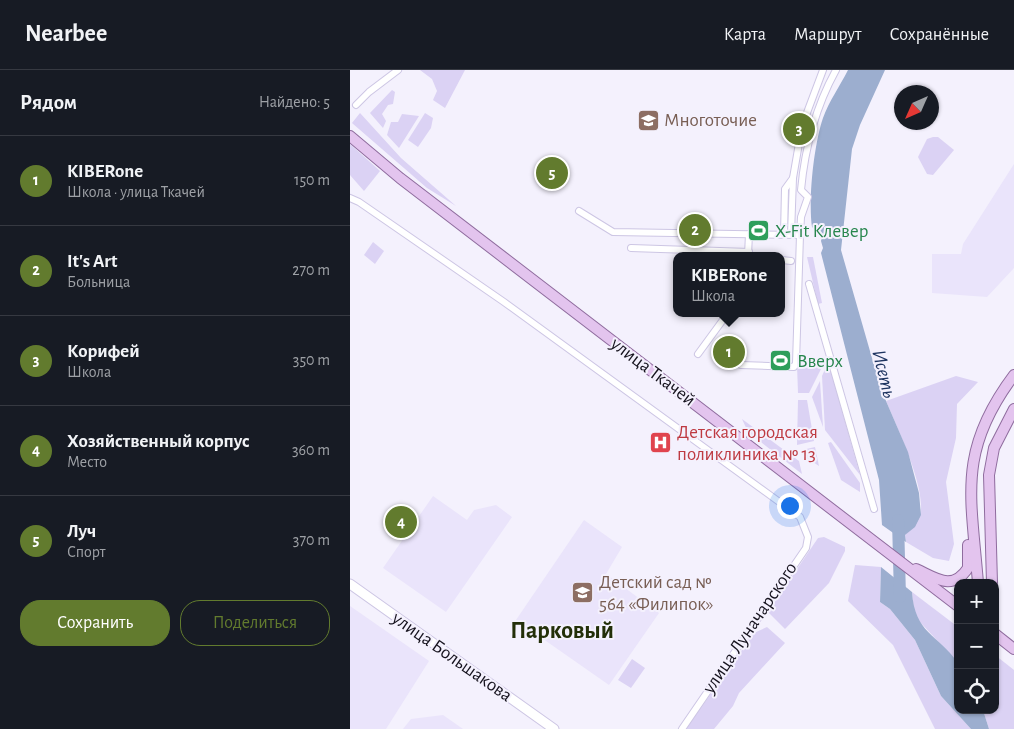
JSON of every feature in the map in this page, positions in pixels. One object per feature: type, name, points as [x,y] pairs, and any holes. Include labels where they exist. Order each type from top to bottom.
[{"type":"main road","name":"улица Ткачей","points":[[350,136],[422,196],[860,532],[904,564],[935,583]]},
{"type":"main road","points":[[977,579],[971,528],[970,492],[974,454],[988,416],[1014,375]]},
{"type":"main road","points":[[992,579],[989,475],[994,448],[1014,408]]},
{"type":"main road","points":[[935,583],[952,581],[964,573],[969,563],[967,536],[971,528]]},
{"type":"main road","points":[[935,583],[954,602]]},
{"type":"main road","points":[[999,637],[1014,649]]},
{"type":"street","points":[[356,105],[369,92],[398,70]]},
{"type":"street","points":[[788,234],[785,189],[793,178],[802,126],[823,70]]},
{"type":"street","points":[[740,365],[794,367],[801,217],[808,198],[801,190],[810,134],[818,108],[836,70]]},
{"type":"street","name":"улица Ткачей","points":[[350,198],[359,202],[504,302],[644,406],[794,510],[804,525]]},
{"type":"street","points":[[579,211],[613,232],[800,235]]},
{"type":"street","points":[[748,252],[749,234]]},
{"type":"street","points":[[631,248],[709,252]]},
{"type":"street","points":[[785,260],[791,261]]},
{"type":"street","points":[[809,284],[874,510]]},
{"type":"street","points":[[698,354],[725,317]]},
{"type":"street","name":"улица Луначарского","points":[[682,729],[806,548],[808,537],[804,525]]},
{"type":"street","name":"улица Большакова","points":[[350,584],[554,729]]},
{"type":"shaded area","points":[[420,70],[465,70],[445,108],[433,100],[437,91],[432,79]]},
{"type":"shaded area","points":[[392,90],[395,92],[393,104],[388,105],[382,114],[386,121],[383,128],[370,113]]},
{"type":"shaded area","points":[[360,113],[401,158],[456,206],[427,188],[352,123]]},
{"type":"shaded area","points":[[425,113],[433,118],[431,128],[418,147],[408,140]]},
{"type":"shaded area","points":[[402,114],[419,116],[399,148],[387,135],[391,122],[398,122]]},
{"type":"shaded area","points":[[938,137],[954,150],[933,175],[927,174],[918,157],[927,139]]},
{"type":"shaded area","points":[[350,144],[380,171],[364,191],[350,175]]},
{"type":"shaded area","points":[[1014,164],[1014,268],[987,297],[932,293],[932,254],[961,254],[963,244]]},
{"type":"shaded area","points":[[373,242],[384,251],[375,264],[364,255]]},
{"type":"shaded area","points":[[807,257],[813,257],[822,303],[818,304]]},
{"type":"shaded area","points":[[797,365],[823,365],[809,393],[798,393]]},
{"type":"shaded area","points":[[826,367],[830,368],[860,475],[825,430],[822,376]]},
{"type":"shaded area","points":[[956,376],[978,382],[957,404],[956,438],[946,482],[954,544],[949,561],[933,558],[906,542],[905,535],[914,525],[920,514],[920,493],[908,453],[886,401]]},
{"type":"shaded area","points":[[820,381],[823,427],[812,397]]},
{"type":"shaded area","points":[[798,400],[807,400],[814,441],[797,445]]},
{"type":"shaded area","points":[[742,419],[799,461],[802,474],[748,432]]},
{"type":"shaded area","points":[[831,442],[860,483],[860,492],[841,480],[828,443]]},
{"type":"shaded area","points":[[815,447],[819,466],[801,454],[802,450]]},
{"type":"shaded area","points":[[433,496],[467,520],[474,510],[496,505],[512,517],[446,612],[383,568]]},
{"type":"shaded area","name":"Детский сад № 564 «Филипок»","points":[[584,520],[622,547],[606,574],[659,613],[609,685],[516,620]]},
{"type":"shaded area","points":[[824,537],[845,547],[845,551],[829,583],[785,629],[768,612],[818,538]]},
{"type":"shaded area","points":[[855,565],[881,567],[880,602],[890,609],[915,640],[941,696],[954,710],[954,714],[957,714],[971,729],[935,729],[893,645],[848,601]]},
{"type":"shaded area","points":[[912,592],[954,624],[954,659],[920,622],[914,612]]},
{"type":"shaded area","points":[[350,606],[429,661],[386,729],[350,729]]},
{"type":"shaded area","points":[[767,627],[785,643],[739,693],[733,706],[714,729],[686,729],[754,633]]},
{"type":"shaded area","points":[[999,658],[1014,670],[1014,729],[989,729],[984,714],[999,714]]},
{"type":"shaded area","points":[[632,659],[645,668],[631,688],[618,680]]},
{"type":"shaded area","points":[[443,715],[463,729],[403,729],[411,719]]},
{"type":"water","points":[[848,70],[885,70],[860,125],[852,149],[841,250],[874,365],[886,401],[908,452],[919,493],[921,515],[915,527],[905,535],[906,542],[882,525],[879,480],[821,253],[823,248],[822,236],[812,227],[811,188],[820,129],[828,106]]},
{"type":"water","points":[[881,567],[912,592],[914,606],[922,625],[954,658],[954,710],[941,696],[915,640],[890,609],[880,602]]},
{"type":"water","points":[[957,714],[984,714],[989,729],[971,729]]},
{"type":"waterway","name":"Исеть","points":[[898,520],[900,597]]},
{"type":"place","name":"Многоточие","points":[[648,120]]},
{"type":"place","name":"Корифей","points":[[799,129]]},
{"type":"place","name":"Луч","points":[[552,173]]},
{"type":"place","name":"It's Art","points":[[695,230]]},
{"type":"place","name":"X-Fit Клевер","points":[[759,231]]},
{"type":"place","name":"KIBERone","points":[[729,352]]},
{"type":"place","name":"Вверх","points":[[781,361]]},
{"type":"place","name":"Детская городская поликлиника № 13","points":[[661,443]]},
{"type":"place","name":"Хозяйственный корпус","points":[[401,522]]},
{"type":"place","name":"Детский сад № 564 «Филипок»","points":[[583,593]]},
{"type":"district","name":"Парковый","points":[[562,631]]}]
